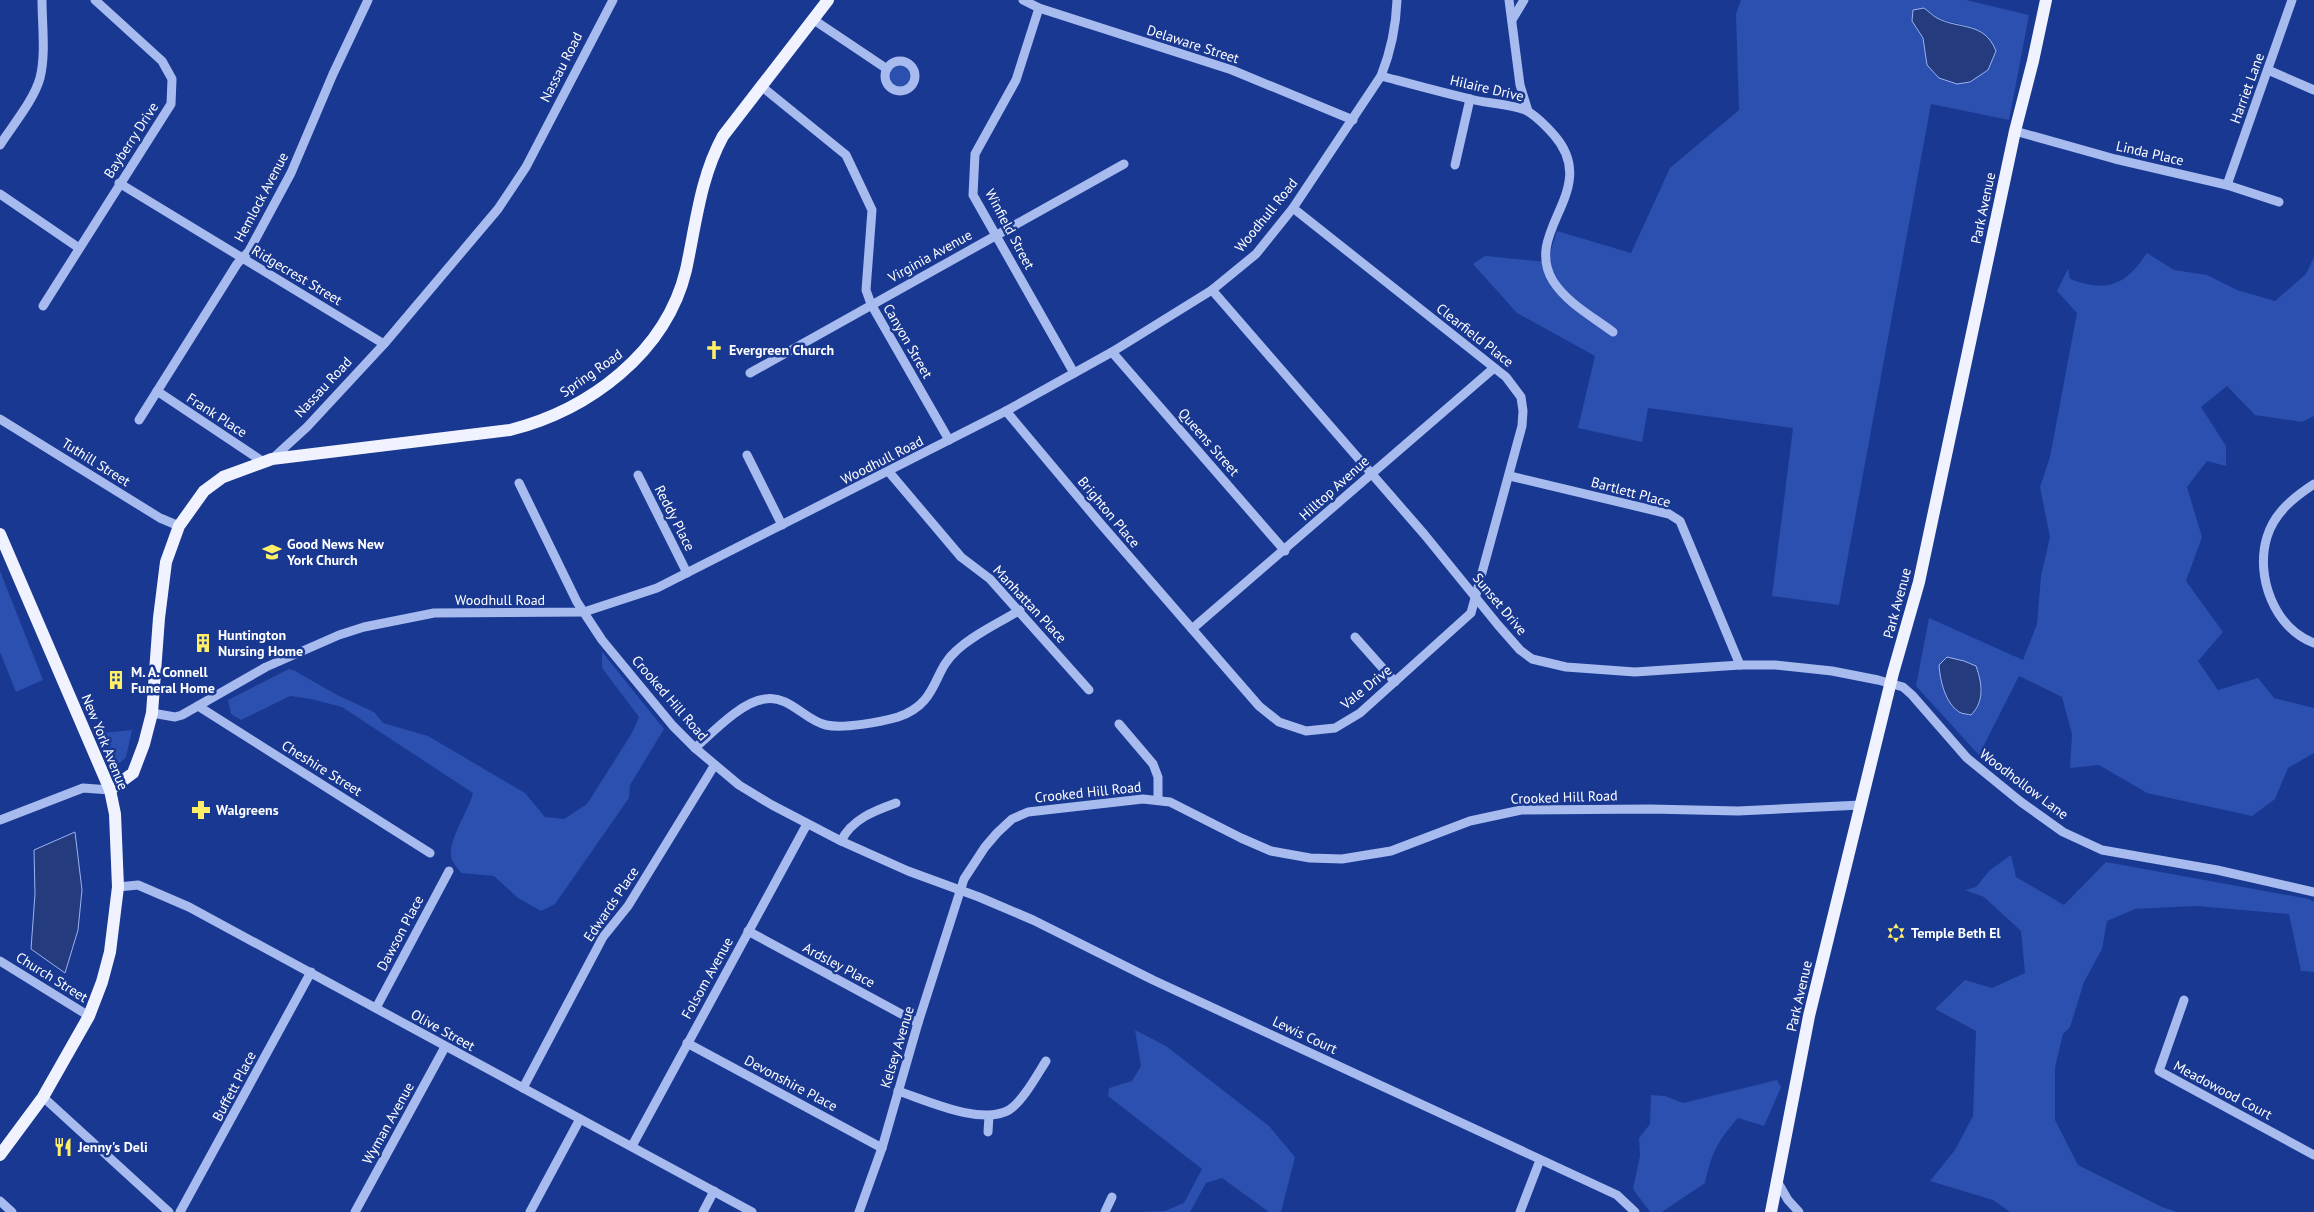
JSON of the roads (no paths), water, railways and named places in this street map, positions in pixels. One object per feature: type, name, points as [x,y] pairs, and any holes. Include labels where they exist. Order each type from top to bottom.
[{"type":"main road","name":"Spring Road","points":[[267,460],[510,430],[532,425],[555,415],[592,394],[622,373],[642,355],[668,317],[686,271],[702,187],[715,151],[734,120],[828,0]]},
{"type":"main road","name":"Park Avenue","points":[[1771,1212],[1809,1016],[1891,684],[1919,582],[2015,131],[2034,61],[2046,0]]},
{"type":"main road","name":"Nassau Road","points":[[110,790],[133,773],[152,713],[163,578],[171,543],[179,526],[204,491],[223,477],[267,460]]},
{"type":"main road","name":"New York Avenue","points":[[0,534],[110,790],[115,814],[118,887],[110,952],[102,982],[89,1016],[44,1097],[0,1156]]},
{"type":"street","points":[[0,145],[26,106],[39,79],[42,55],[42,0]]},
{"type":"street","name":"Bayberry Drive","points":[[42,306],[171,104],[172,79],[162,62],[95,0]]},
{"type":"street","name":"Hemlock Avenue","points":[[139,420],[237,264],[249,252],[268,218],[291,174],[333,74],[368,0]]},
{"type":"street","name":"Nassau Road","points":[[267,460],[307,427],[384,344],[473,240],[513,189],[613,0]]},
{"type":"street","name":"Delaware Street","points":[[1023,0],[1039,8],[1232,70],[1353,120]]},
{"type":"street","name":"Woodhull Road","points":[[152,713],[175,717],[266,667],[339,635],[408,617],[434,613],[584,612],[632,597],[687,573],[889,472],[1006,411],[1112,352],[1212,290],[1256,254],[1293,208],[1382,76],[1396,24],[1397,0]]},
{"type":"street","points":[[1508,0],[1520,85],[1528,111]]},
{"type":"street","points":[[1512,20],[1524,0]]},
{"type":"street","name":"Harriet Lane","points":[[2227,185],[2292,0]]},
{"type":"street","name":"Winfield Street","points":[[1039,8],[1016,80],[975,154],[973,196],[1074,373]]},
{"type":"street","points":[[814,20],[887,69]]},
{"type":"street","points":[[2268,70],[2314,90]]},
{"type":"street","name":"Hilaire Drive","points":[[1382,76],[1470,100],[1528,111],[1563,146],[1571,169],[1569,190],[1552,226],[1546,245],[1547,262],[1552,279],[1565,296],[1613,332]]},
{"type":"street","name":"Canyon Street","points":[[761,86],[846,155],[872,210],[866,290],[871,304],[949,440]]},
{"type":"street","points":[[1455,165],[1470,100]]},
{"type":"street","name":"Linda Place","points":[[2015,131],[2115,159],[2227,185],[2280,202]]},
{"type":"street","name":"Virginia Avenue","points":[[750,373],[1124,164]]},
{"type":"street","name":"Ridgecrest Street","points":[[120,183],[384,344]]},
{"type":"street","points":[[0,194],[79,248]]},
{"type":"street","name":"Clearfield Place","points":[[1293,208],[1494,368],[1515,386],[1521,397],[1523,410],[1522,426],[1510,476],[1475,596]]},
{"type":"street","name":"Sunset Drive","points":[[1212,290],[1371,473],[1520,650],[1532,658],[1547,663],[1635,672],[1740,665],[1774,665],[1832,671],[1891,684]]},
{"type":"street","name":"Queens Street","points":[[1112,352],[1285,551]]},
{"type":"street","name":"Hilltop Avenue","points":[[1192,630],[1494,368]]},
{"type":"street","name":"Frank Place","points":[[157,392],[267,460]]},
{"type":"street","name":"Brighton Place","points":[[1006,411],[1192,630]]},
{"type":"street","name":"Tuthill Street","points":[[0,419],[160,518],[179,526]]},
{"type":"street","points":[[747,456],[782,526]]},
{"type":"street","name":"Manhattan Place","points":[[889,472],[961,557],[990,579],[1020,610],[1089,690]]},
{"type":"street","name":"Reddy Place","points":[[638,475],[687,573]]},
{"type":"street","name":"Bartlett Place","points":[[1510,476],[1669,514],[1680,521],[1740,665]]},
{"type":"street","name":"Crooked Hill Road","points":[[519,483],[550,548],[584,612],[615,656],[673,726],[714,766],[739,785],[807,824],[908,871],[959,890],[974,862],[993,837],[1012,819],[1028,812],[1143,799],[1158,800],[1183,807],[1241,838],[1271,850],[1310,858],[1342,859],[1391,851],[1470,821],[1521,810],[1650,809],[1738,811],[1861,805]]},
{"type":"street","points":[[2314,484],[2293,498],[2278,514],[2267,537],[2263,561],[2265,583],[2273,604],[2287,625],[2314,643]]},
{"type":"street","name":"Vale Drive","points":[[1192,630],[1259,706],[1280,722],[1306,732],[1335,728],[1360,713],[1471,613],[1475,596]]},
{"type":"street","points":[[695,748],[740,710],[751,703],[765,698],[780,700],[826,725],[840,726],[898,717],[923,702],[932,691],[946,662],[955,651],[1020,610]]},
{"type":"street","points":[[1355,637],[1395,682]]},
{"type":"street","name":"Woodhollow Lane","points":[[1891,684],[1903,687],[1912,695],[1967,758],[2021,802],[2063,832],[2102,850],[2217,870],[2314,892]]},
{"type":"street","name":"Cheshire Street","points":[[198,706],[430,853]]},
{"type":"street","points":[[1119,724],[1153,764],[1158,778],[1158,800]]},
{"type":"street","name":"Edwards Place","points":[[523,1088],[603,937],[628,906],[714,766]]},
{"type":"street","points":[[0,820],[84,788],[110,790]]},
{"type":"street","points":[[841,841],[846,832],[860,819],[896,803]]},
{"type":"street","name":"Folsom Avenue","points":[[632,1146],[807,824]]},
{"type":"street","name":"Dawson Place","points":[[376,1008],[448,871]]},
{"type":"street","name":"Olive Street","points":[[118,887],[138,885],[155,891],[312,972],[445,1047],[752,1212]]},
{"type":"street","name":"Kelsey Avenue","points":[[859,1212],[882,1148],[918,1022],[950,925],[959,890]]},
{"type":"street","name":"Lewis Court","points":[[959,890],[1033,920],[1153,980],[1617,1195],[1636,1212]]},
{"type":"street","name":"Ardsley Place","points":[[748,931],[918,1022]]},
{"type":"street","name":"Church Street","points":[[0,961],[89,1016]]},
{"type":"street","name":"Buffett Place","points":[[180,1212],[312,972]]},
{"type":"street","name":"Meadowood Court","points":[[2184,1000],[2159,1071],[2314,1155]]},
{"type":"street","name":"Devonshire Place","points":[[687,1043],[882,1148]]},
{"type":"street","name":"Wyman Avenue","points":[[355,1212],[445,1047]]},
{"type":"street","points":[[898,1091],[960,1112],[989,1116],[1009,1110],[1024,1094],[1046,1061]]},
{"type":"street","points":[[44,1097],[169,1212]]},
{"type":"street","points":[[988,1132],[989,1116]]},
{"type":"street","points":[[530,1212],[580,1118]]},
{"type":"street","points":[[1520,1212],[1540,1160]]},
{"type":"street","points":[[1777,1181],[1788,1200],[1799,1212]]},
{"type":"street","points":[[703,1212],[714,1191]]},
{"type":"street","points":[[1105,1212],[1112,1197]]},
{"type":"street","points":[[0,1201],[12,1212]]},
{"type":"place","name":"Evergreen Church","points":[[714,350]]},
{"type":"place","name":"Good News New York Church","points":[[272,552]]},
{"type":"place","name":"Huntington Nursing Home","points":[[203,643]]},
{"type":"place","name":"M. A. Connell Funeral Home","points":[[116,680]]},
{"type":"place","name":"Walgreens","points":[[201,810]]},
{"type":"place","name":"Temple Beth El","points":[[1896,933]]},
{"type":"place","name":"Jenny's Deli","points":[[63,1147]]}]
